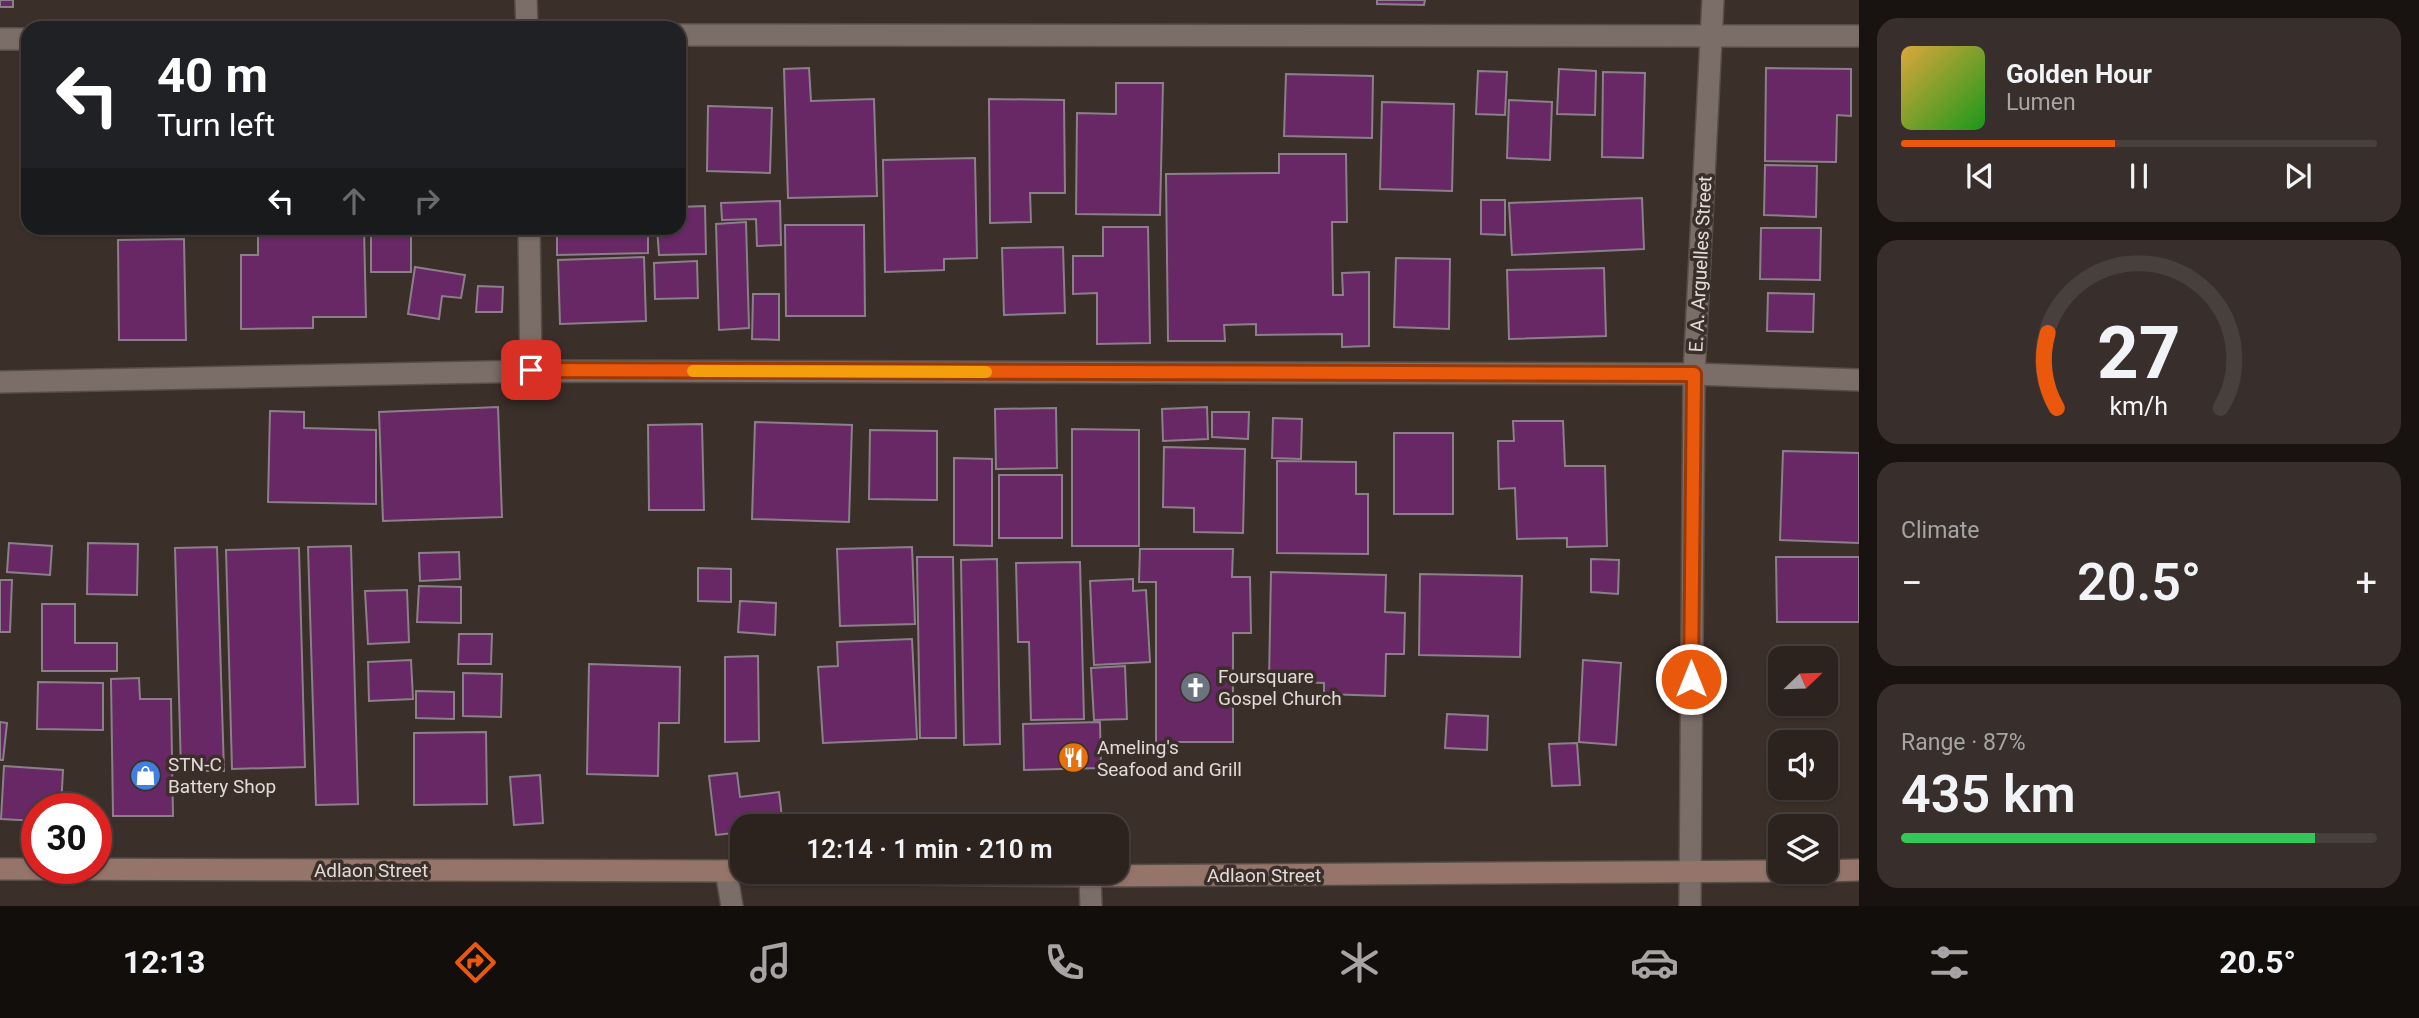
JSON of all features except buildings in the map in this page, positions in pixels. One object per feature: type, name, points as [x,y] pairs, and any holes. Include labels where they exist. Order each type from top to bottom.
[{"type":"street","points":[[527,0],[527,21]]},
{"type":"street","name":"E. A. Arguelles Street","points":[[1690,906],[1694,374],[1713,0]]},
{"type":"street","points":[[686,35],[1859,36]]},
{"type":"street","points":[[0,39],[21,39]]},
{"type":"street","points":[[529,235],[531,370]]},
{"type":"street","points":[[0,382],[531,370],[1694,374],[1859,380]]},
{"type":"street","name":"Adlaon Street","points":[[0,869],[730,871]]},
{"type":"street","points":[[1838,871],[1859,870]]},
{"type":"street","name":"Adlaon Street","points":[[1129,876],[1768,872]]},
{"type":"street","points":[[732,906],[733,884]]},
{"type":"street","points":[[1090,884],[1091,906]]},
{"type":"slow traffic","points":[[693,371],[986,372]]},
{"type":"place","name":"Foursquare Gospel Church","points":[[1195,687]]},
{"type":"place","name":"Ameling's Seafood and Grill","points":[[1074,758]]},
{"type":"place","name":"STN-C Battery Shop","points":[[145,775]]},
{"type":"route","points":[[531,370],[1694,374],[1691,679]]}]
